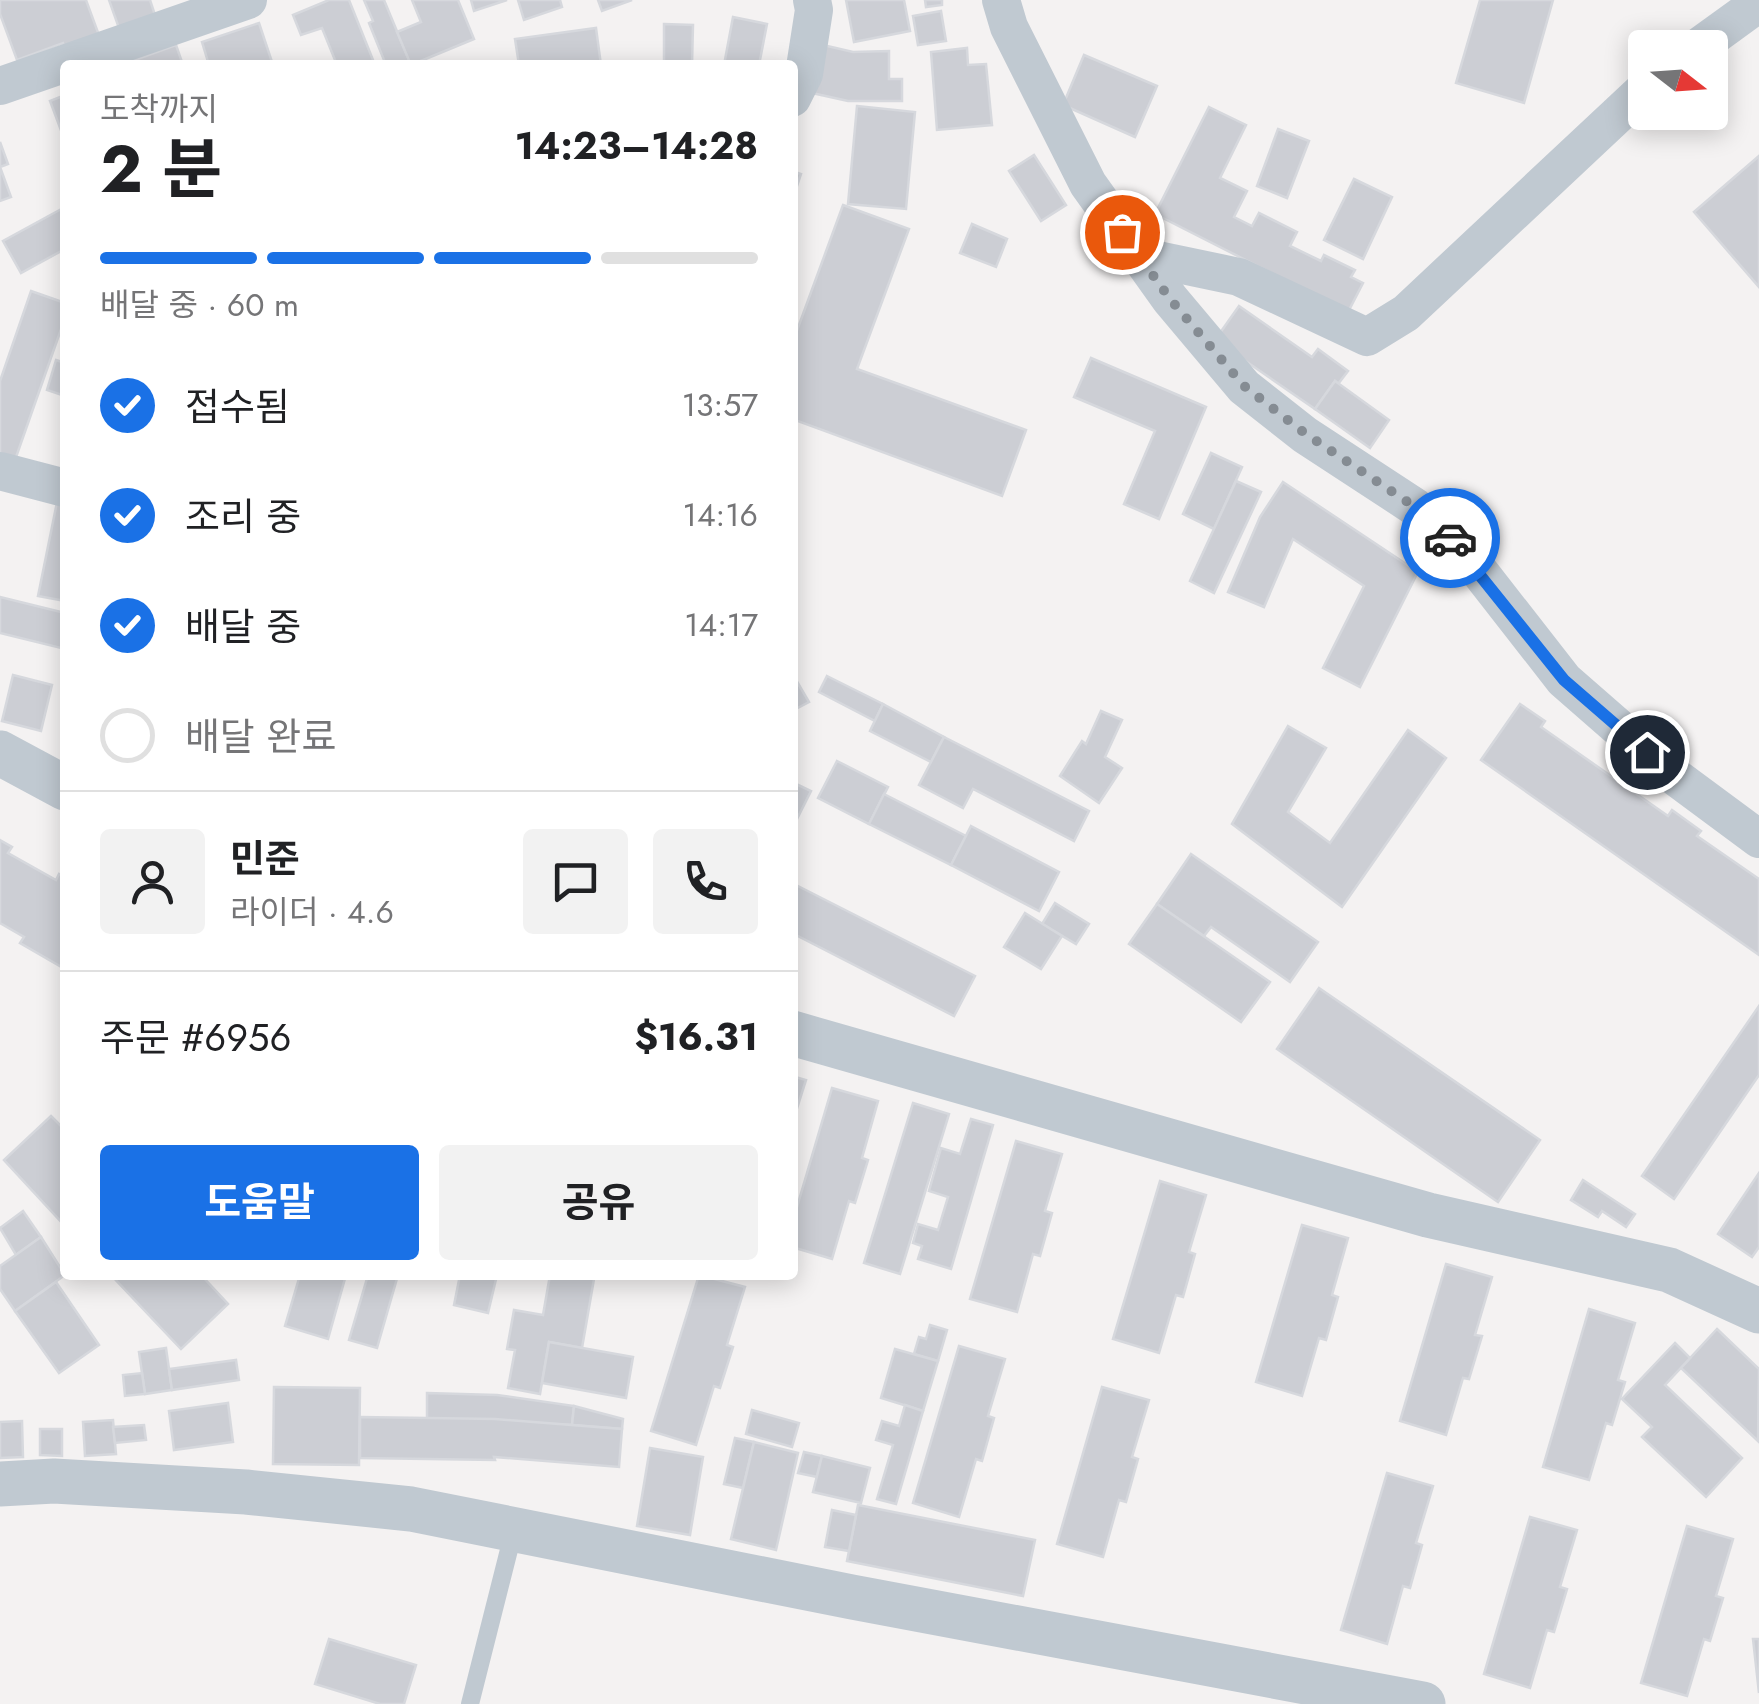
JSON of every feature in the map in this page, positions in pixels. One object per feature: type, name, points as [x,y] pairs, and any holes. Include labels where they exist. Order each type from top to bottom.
[{"type":"street","points":[[75,60],[248,0]]},
{"type":"street","points":[[798,86],[804,74],[814,10],[812,0]]},
{"type":"street","points":[[1001,0],[1088,184],[1170,299],[1244,386],[1306,434],[1415,507],[1461,548],[1564,680],[1674,776],[1759,839]]},
{"type":"street","points":[[1722,30],[1759,3]]},
{"type":"street","points":[[0,86],[60,65]]},
{"type":"street","points":[[1139,256],[1238,277],[1367,337],[1406,313],[1628,105]]},
{"type":"street","points":[[0,471],[60,487]]},
{"type":"street","points":[[0,753],[60,785]]},
{"type":"street","points":[[798,1035],[1428,1214],[1669,1270],[1759,1310]]},
{"type":"street","points":[[0,1484],[54,1481],[246,1492],[412,1508],[871,1601],[1424,1704]]},
{"type":"lane","points":[[470,1704],[514,1529]]},
{"type":"building","points":[[0,0],[86,0],[100,38],[66,50],[63,43],[17,60],[0,14]]},
{"type":"building","points":[[109,0],[150,0],[156,18],[120,31]]},
{"type":"building","points":[[329,0],[349,0],[373,60],[335,60],[322,28],[301,35],[293,15]]},
{"type":"building","points":[[364,0],[384,0],[409,60],[384,60],[369,23],[373,21]]},
{"type":"building","points":[[412,0],[458,0],[474,39],[423,60],[409,60],[397,32],[421,22]]},
{"type":"building","points":[[471,0],[507,0],[474,11]]},
{"type":"building","points":[[518,0],[560,0],[562,7],[524,20]]},
{"type":"building","points":[[598,0],[632,0],[602,11]]},
{"type":"building","points":[[846,0],[904,0],[910,31],[854,42]]},
{"type":"building","points":[[925,0],[942,0],[942,5],[926,7]]},
{"type":"building","points":[[1480,0],[1553,0],[1524,103],[1456,83]]},
{"type":"building","points":[[941,11],[946,41],[918,45],[913,16]]},
{"type":"building","points":[[733,17],[767,24],[760,60],[725,60]]},
{"type":"building","points":[[259,23],[271,60],[207,60],[202,42]]},
{"type":"building","points":[[664,24],[693,25],[692,60],[664,60]]},
{"type":"building","points":[[596,28],[600,60],[518,60],[515,39]]},
{"type":"building","points":[[176,45],[181,60],[135,60]]},
{"type":"building","points":[[823,45],[853,52],[889,51],[889,79],[902,79],[902,101],[848,101],[812,93]]},
{"type":"building","points":[[967,48],[968,65],[986,64],[992,125],[937,130],[931,52]]},
{"type":"building","points":[[1084,55],[1157,86],[1135,137],[1063,105]]},
{"type":"building","points":[[60,97],[60,128],[50,101]]},
{"type":"building","points":[[857,106],[915,112],[906,209],[848,204]]},
{"type":"building","points":[[1209,107],[1246,125],[1220,178],[1247,191],[1234,217],[1252,226],[1259,213],[1297,232],[1290,246],[1321,261],[1324,255],[1355,270],[1351,277],[1363,283],[1348,312],[1155,214]]},
{"type":"building","points":[[1278,129],[1309,141],[1287,198],[1257,186]]},
{"type":"building","points":[[0,142],[8,164],[0,167]]},
{"type":"building","points":[[1034,155],[1066,205],[1041,221],[1009,171]]},
{"type":"building","points":[[1759,156],[1759,287],[1694,212]]},
{"type":"building","points":[[0,167],[11,197],[0,201]]},
{"type":"building","points":[[1354,179],[1392,197],[1363,259],[1324,240]]},
{"type":"building","points":[[843,205],[909,229],[857,369],[1026,430],[1002,496],[798,421],[798,328]]},
{"type":"building","points":[[60,210],[60,252],[21,273],[3,241]]},
{"type":"building","points":[[972,224],[1007,239],[996,267],[960,253]]},
{"type":"building","points":[[31,291],[60,301],[60,332],[15,460],[0,454],[0,381]]},
{"type":"building","points":[[1239,306],[1312,357],[1318,349],[1348,371],[1338,384],[1335,381],[1315,409],[1215,340]]},
{"type":"building","points":[[1091,358],[1206,407],[1159,519],[1124,504],[1155,431],[1074,397]]},
{"type":"building","points":[[56,360],[60,361],[60,394],[47,390]]},
{"type":"building","points":[[1335,381],[1389,420],[1370,448],[1315,409]]},
{"type":"building","points":[[1211,453],[1242,467],[1214,529],[1183,514]]},
{"type":"building","points":[[1236,481],[1261,492],[1214,593],[1190,581]]},
{"type":"building","points":[[1283,482],[1418,572],[1360,687],[1323,668],[1364,586],[1293,539],[1264,607],[1228,592],[1260,517]]},
{"type":"building","points":[[57,502],[60,600],[38,596]]},
{"type":"building","points":[[0,597],[60,612],[60,648],[0,633]]},
{"type":"building","points":[[13,675],[52,685],[41,731],[2,721]]},
{"type":"building","points":[[827,676],[883,704],[875,721],[819,692]]},
{"type":"building","points":[[798,683],[809,702],[798,708]]},
{"type":"building","points":[[883,704],[944,737],[931,762],[870,731]]},
{"type":"building","points":[[1520,704],[1545,721],[1541,727],[1668,816],[1672,810],[1701,831],[1697,836],[1759,879],[1759,955],[1481,760]]},
{"type":"building","points":[[1101,711],[1122,720],[1105,757],[1122,768],[1099,803],[1060,776],[1082,741],[1086,744]]},
{"type":"building","points":[[1288,726],[1326,748],[1288,812],[1330,843],[1408,730],[1446,758],[1342,907],[1232,824]]},
{"type":"building","points":[[944,737],[1089,811],[1074,841],[973,789],[963,808],[919,785]]},
{"type":"building","points":[[837,761],[888,787],[869,824],[818,798]]},
{"type":"building","points":[[798,785],[811,791],[798,817]]},
{"type":"building","points":[[884,794],[966,836],[951,865],[869,824]]},
{"type":"building","points":[[971,826],[1059,872],[1039,911],[951,865]]},
{"type":"building","points":[[0,840],[12,847],[8,853],[56,880],[60,874],[60,966],[20,943],[24,937],[0,923]]},
{"type":"building","points":[[1191,854],[1318,942],[1290,982],[1211,927],[1204,936],[1157,904]]},
{"type":"building","points":[[798,886],[975,976],[954,1016],[798,936]]},
{"type":"building","points":[[1055,903],[1089,924],[1076,944],[1042,924]]},
{"type":"building","points":[[1157,904],[1270,982],[1241,1022],[1129,944]]},
{"type":"building","points":[[1025,913],[1062,936],[1041,969],[1004,947]]},
{"type":"building","points":[[1319,988],[1540,1140],[1498,1202],[1277,1049]]},
{"type":"building","points":[[1759,1006],[1759,1075],[1674,1199],[1642,1176]]},
{"type":"building","points":[[798,1078],[806,1080],[798,1105]]},
{"type":"building","points":[[832,1088],[878,1101],[862,1158],[868,1160],[855,1203],[849,1201],[832,1259],[798,1249],[798,1204]]},
{"type":"building","points":[[913,1103],[949,1114],[900,1274],[864,1263]]},
{"type":"building","points":[[51,1116],[60,1125],[60,1221],[4,1160]]},
{"type":"building","points":[[971,1119],[993,1125],[951,1269],[918,1259],[922,1246],[913,1243],[918,1224],[938,1230],[948,1197],[929,1191],[941,1148],[960,1154]]},
{"type":"building","points":[[1016,1141],[1062,1154],[1045,1211],[1052,1213],[1040,1256],[1033,1254],[1017,1312],[970,1299]]},
{"type":"building","points":[[1759,1173],[1759,1247],[1752,1257],[1718,1234]]},
{"type":"building","points":[[1583,1180],[1635,1214],[1626,1227],[1602,1211],[1598,1217],[1571,1200]]},
{"type":"building","points":[[1160,1181],[1206,1195],[1189,1252],[1195,1254],[1183,1297],[1176,1295],[1159,1353],[1113,1339]]},
{"type":"building","points":[[23,1211],[41,1237],[16,1255],[0,1228]]},
{"type":"building","points":[[1302,1225],[1348,1238],[1332,1295],[1338,1297],[1326,1340],[1319,1338],[1302,1396],[1256,1382]]},
{"type":"building","points":[[41,1237],[60,1267],[60,1279],[15,1311],[0,1289],[0,1266]]},
{"type":"building","points":[[1446,1264],[1492,1277],[1475,1335],[1482,1336],[1469,1379],[1463,1378],[1446,1435],[1400,1421]]},
{"type":"building","points":[[116,1280],[206,1280],[228,1304],[181,1349]]},
{"type":"building","points":[[299,1280],[345,1280],[328,1339],[285,1326]]},
{"type":"building","points":[[367,1280],[397,1280],[377,1348],[349,1340]]},
{"type":"building","points":[[459,1280],[496,1280],[488,1313],[454,1305]]},
{"type":"building","points":[[549,1280],[594,1280],[582,1348],[549,1342],[540,1394],[508,1388],[515,1350],[507,1349],[514,1310],[543,1315]]},
{"type":"building","points":[[697,1280],[718,1280],[745,1287],[727,1345],[733,1347],[720,1388],[714,1386],[696,1445],[651,1431]]},
{"type":"building","points":[[56,1282],[99,1345],[59,1373],[15,1311]]},
{"type":"building","points":[[1589,1309],[1635,1323],[1618,1380],[1625,1382],[1612,1425],[1606,1423],[1589,1480],[1543,1467]]},
{"type":"building","points":[[930,1325],[947,1330],[938,1361],[914,1354],[919,1337],[926,1339]]},
{"type":"building","points":[[1717,1329],[1759,1369],[1758,1441],[1681,1368]]},
{"type":"building","points":[[549,1342],[633,1357],[626,1398],[542,1383]]},
{"type":"building","points":[[1675,1343],[1690,1358],[1665,1385],[1742,1458],[1706,1497],[1642,1437],[1652,1427],[1622,1399]]},
{"type":"building","points":[[959,1346],[1005,1359],[988,1416],[994,1418],[982,1461],[976,1459],[959,1517],[913,1503]]},
{"type":"building","points":[[166,1348],[172,1390],[145,1394],[139,1352]]},
{"type":"building","points":[[895,1349],[938,1361],[923,1411],[881,1398]]},
{"type":"building","points":[[236,1360],[239,1380],[172,1390],[169,1369]]},
{"type":"building","points":[[142,1373],[145,1394],[125,1396],[123,1375]]},
{"type":"building","points":[[274,1387],[360,1388],[359,1465],[273,1464]]},
{"type":"building","points":[[1102,1387],[1149,1400],[1132,1457],[1138,1459],[1126,1502],[1119,1500],[1103,1557],[1057,1544]]},
{"type":"building","points":[[427,1393],[497,1395],[574,1406],[572,1425],[427,1418]]},
{"type":"building","points":[[228,1403],[233,1442],[174,1450],[169,1411]]},
{"type":"building","points":[[905,1405],[923,1411],[896,1504],[877,1499],[893,1445],[876,1440],[882,1421],[899,1426]]},
{"type":"building","points":[[574,1406],[623,1419],[622,1429],[572,1425]]},
{"type":"building","points":[[752,1410],[799,1423],[792,1447],[746,1434]]},
{"type":"building","points":[[360,1417],[495,1419],[622,1429],[619,1467],[494,1457],[495,1460],[360,1458]]},
{"type":"building","points":[[113,1420],[116,1454],[85,1456],[83,1422]]},
{"type":"building","points":[[22,1421],[23,1457],[0,1458],[0,1422]]},
{"type":"building","points":[[144,1425],[146,1440],[115,1443],[113,1427]]},
{"type":"building","points":[[40,1429],[62,1429],[62,1456],[40,1455]]},
{"type":"building","points":[[735,1438],[754,1442],[743,1488],[724,1484]]},
{"type":"building","points":[[754,1442],[798,1453],[776,1550],[731,1539]]},
{"type":"building","points":[[650,1448],[703,1457],[690,1535],[637,1526]]},
{"type":"building","points":[[804,1452],[822,1456],[817,1477],[798,1473]]},
{"type":"building","points":[[822,1456],[870,1468],[861,1503],[813,1492]]},
{"type":"building","points":[[1387,1473],[1433,1486],[1416,1543],[1422,1545],[1410,1588],[1403,1586],[1387,1644],[1341,1630]]},
{"type":"building","points":[[858,1505],[1035,1540],[1023,1596],[847,1561]]},
{"type":"building","points":[[832,1510],[856,1515],[849,1551],[825,1547]]},
{"type":"building","points":[[1530,1517],[1577,1530],[1560,1587],[1567,1589],[1554,1632],[1547,1630],[1530,1688],[1484,1674]]},
{"type":"building","points":[[1687,1526],[1733,1539],[1716,1596],[1723,1598],[1710,1641],[1704,1639],[1687,1696],[1641,1683]]},
{"type":"building","points":[[329,1639],[416,1665],[404,1704],[380,1704],[315,1684]]},
{"type":"building","points":[[1753,1639],[1759,1639],[1759,1693]]},
{"type":"way so far","points":[[1122,232],[1170,299],[1244,386],[1306,434],[1415,507],[1450,538]]},
{"type":"route","points":[[1450,538],[1564,680],[1647,752]]}]
